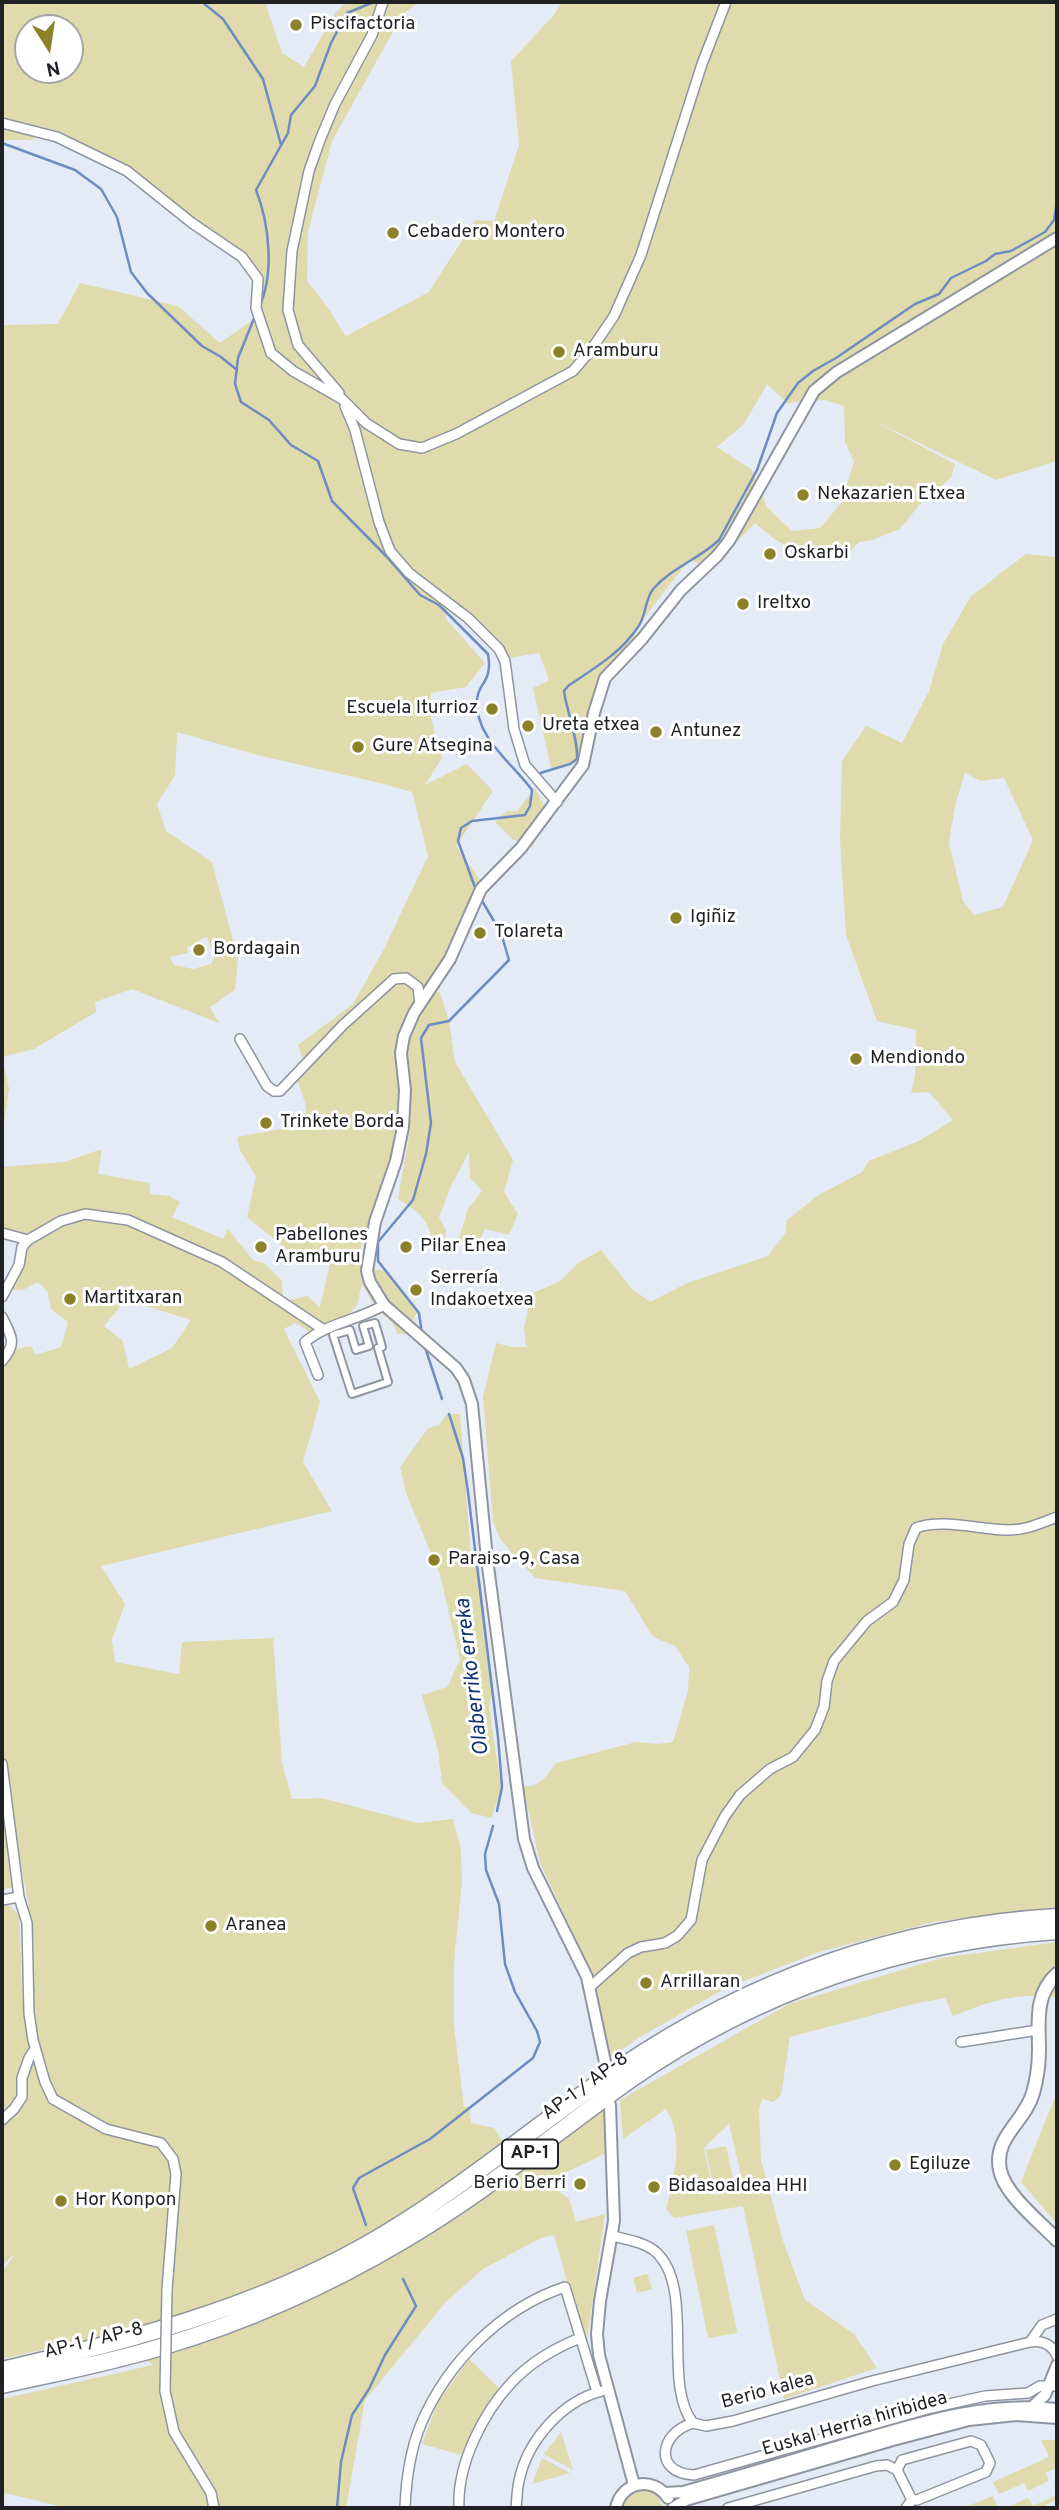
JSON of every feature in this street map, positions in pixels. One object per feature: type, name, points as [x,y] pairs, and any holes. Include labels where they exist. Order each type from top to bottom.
[{"type":"highway","name":"AP-1 / AP-8","points":[[2,2370],[85,2351],[192,2320],[262,2294],[331,2263],[428,2208],[647,2050],[708,2014],[766,1986],[839,1958],[913,1937],[988,1923],[1057,1917]]},
{"type":"highway","name":"AP-1 / AP-8","points":[[2,2385],[89,2366],[174,2343],[269,2308],[337,2277],[404,2240],[467,2200],[659,2061],[715,2027],[773,1998],[834,1975],[906,1954],[991,1938],[1057,1931]]},
{"type":"main road","points":[[1057,1974],[1043,1993],[1038,2010],[1038,2062],[1033,2093],[1026,2110],[1004,2138],[999,2152],[1003,2180],[1057,2240]]},
{"type":"street","points":[[383,2],[372,35],[335,104],[309,171],[292,251],[288,310],[298,345],[342,399],[366,423],[399,444],[422,448],[456,434],[573,371],[591,350],[614,316],[641,255],[702,64],[726,2]]},
{"type":"street","points":[[2,123],[57,137],[127,171],[192,223],[242,257],[258,279],[258,313],[271,353],[293,371],[342,399],[355,430],[379,522],[390,551],[409,573],[468,618],[499,649],[505,661],[514,729],[525,765],[557,802]]},
{"type":"street","points":[[606,2062],[590,1987],[533,1868],[524,1839],[487,1559],[472,1404],[464,1380],[456,1368],[384,1305],[370,1282],[367,1271],[375,1222],[396,1161],[403,1127],[405,1090],[401,1053],[404,1035],[420,1004],[450,959],[481,889],[521,848],[583,765],[594,713],[606,678],[642,639],[681,590],[718,556],[729,541],[814,391],[836,372],[1057,239]]},
{"type":"street","points":[[240,1039],[267,1086],[274,1091],[280,1091],[343,1025],[394,979],[406,978],[418,987],[420,1004]]},
{"type":"street","points":[[2,1297],[19,1265],[22,1247],[28,1240],[61,1221],[85,1214],[128,1220],[222,1262],[324,1330]]},
{"type":"street","points":[[2,1233],[28,1240]]},
{"type":"street","points":[[318,1375],[305,1342],[324,1330],[371,1313],[384,1305]]},
{"type":"street","points":[[2,1317],[13,1343],[2,1361]]},
{"type":"street","points":[[375,1323],[382,1347],[378,1348],[388,1382],[352,1394],[333,1335],[350,1330],[356,1350],[369,1346],[363,1326],[375,1323]]},
{"type":"street","points":[[590,1987],[628,1953],[677,1936],[691,1920],[702,1860],[725,1816],[740,1795],[770,1769],[793,1757],[815,1730],[824,1707],[827,1681],[834,1661],[867,1621],[893,1602],[904,1580],[909,1544],[916,1528],[953,1526],[1010,1530],[1030,1528],[1057,1517]]},
{"type":"street","points":[[2,1764],[19,1897],[27,1923],[29,2013],[35,2049],[45,2082],[53,2099],[106,2129],[161,2143],[173,2159],[176,2174],[167,2290],[164,2391],[174,2432],[211,2493],[214,2508]]},
{"type":"street","points":[[2,1900],[19,1897]]},
{"type":"street","points":[[961,2042],[979,2037],[1038,2030]]},
{"type":"street","points":[[2,2120],[14,2109],[22,2096],[22,2077],[35,2049]]},
{"type":"street","points":[[603,2391],[597,2334],[612,2236],[614,2182],[610,2105]]},
{"type":"street","points":[[612,2236],[632,2241],[656,2252],[668,2268],[677,2314],[680,2392],[683,2407],[693,2423],[680,2426],[671,2435],[665,2450],[672,2470],[682,2475],[694,2476],[931,2408],[985,2396],[1028,2393],[1040,2386],[1053,2386]]},
{"type":"street","points":[[405,2508],[410,2459],[421,2425],[452,2371],[473,2346],[500,2322],[532,2300],[565,2287],[580,2338],[603,2391],[634,2485]]},
{"type":"street","name":"Berio kalea","points":[[693,2423],[706,2426],[733,2421],[885,2378],[1030,2342],[1042,2325],[1057,2319]]},
{"type":"street","points":[[459,2508],[464,2469],[473,2445],[490,2413],[512,2382],[535,2362],[564,2344],[580,2338]]},
{"type":"street","points":[[1030,2342],[1045,2343],[1053,2348],[1057,2356]]},
{"type":"street","points":[[1057,2365],[1050,2399],[1057,2409]]},
{"type":"street","points":[[1032,2407],[1043,2399],[1053,2386]]},
{"type":"street","points":[[516,2508],[519,2480],[529,2451],[550,2423],[564,2410],[603,2391]]},
{"type":"street","name":"Euskal Herria hiribidea","points":[[665,2493],[683,2492],[890,2431],[967,2412],[999,2408],[1057,2409]]},
{"type":"street","name":"Euskal Herria hiribidea","points":[[672,2508],[685,2500],[949,2425],[1000,2416],[1057,2418]]},
{"type":"street","points":[[971,2441],[979,2442],[990,2463],[986,2472],[909,2504],[897,2470],[899,2463],[905,2458],[971,2441]]},
{"type":"street","points":[[728,2508],[876,2466],[887,2465],[897,2470]]},
{"type":"street","points":[[616,2508],[620,2495],[634,2485],[654,2485],[665,2493],[672,2508]]},
{"type":"shaded area","points":[[2,2],[275,2],[266,5],[282,53],[304,67],[336,12],[347,2],[419,2],[403,14],[332,141],[308,232],[307,281],[346,336],[429,292],[475,220],[494,221],[519,145],[511,61],[553,16],[562,2],[1057,2],[1057,461],[996,480],[870,419],[955,464],[951,478],[920,504],[900,529],[859,542],[847,555],[809,558],[774,539],[755,523],[711,568],[689,560],[633,632],[640,646],[599,693],[583,765],[573,762],[551,768],[533,688],[549,680],[539,653],[508,658],[501,644],[447,600],[446,619],[485,663],[466,687],[431,693],[429,711],[442,758],[425,785],[467,764],[493,791],[456,846],[480,880],[442,965],[428,987],[440,993],[449,1021],[455,1062],[513,1160],[504,1192],[518,1214],[509,1235],[485,1229],[475,1249],[465,1248],[459,1238],[468,1209],[482,1191],[470,1178],[469,1152],[451,1186],[439,1218],[446,1230],[444,1251],[433,1249],[430,1231],[423,1218],[398,1199],[410,1131],[398,1133],[376,1208],[361,1243],[361,1269],[385,1270],[418,1311],[406,1334],[397,1334],[393,1324],[380,1312],[362,1283],[357,1305],[345,1319],[313,1334],[295,1323],[284,1329],[320,1402],[303,1462],[332,1511],[101,1566],[125,1604],[112,1640],[115,1662],[179,1674],[182,1642],[273,1638],[282,1763],[292,1799],[322,1798],[417,1823],[453,1819],[461,1849],[462,1882],[454,1962],[454,2026],[464,2107],[469,2107],[471,2123],[494,2128],[509,2152],[606,2103],[612,2150],[565,2173],[557,2190],[569,2199],[576,2222],[605,2214],[587,2340],[588,2356],[554,2235],[541,2238],[483,2269],[446,2302],[365,2400],[346,2508],[67,2508],[5,2493],[2,2506],[2,2399],[153,2365],[110,2334],[2,2359],[2,2272],[15,2254],[2,2265],[2,1904],[6,1903],[19,1915],[22,1986],[29,2011],[34,1962],[29,1907],[7,1802],[15,1886],[2,1890],[2,1361],[11,1350],[31,1346],[35,1355],[61,1347],[68,1322],[51,1309],[47,1291],[38,1282],[23,1290],[8,1290],[29,1238],[2,1229],[2,1167],[64,1162],[102,1149],[98,1174],[150,1183],[150,1194],[169,1196],[180,1202],[172,1217],[223,1239],[228,1229],[253,1260],[265,1264],[282,1281],[283,1302],[307,1296],[320,1307],[331,1260],[339,1248],[302,1262],[247,1217],[256,1177],[240,1150],[237,1137],[287,1128],[291,1131],[303,1128],[306,1109],[296,1077],[312,1064],[302,1057],[298,1045],[353,1004],[384,949],[428,856],[412,792],[261,756],[177,732],[175,775],[157,804],[166,831],[212,862],[238,959],[235,990],[210,1007],[219,1023],[132,989],[95,1002],[96,1012],[34,1049],[2,1057],[2,325],[58,324],[80,283],[178,306],[220,343],[258,316],[260,278],[244,256],[193,220],[130,168],[61,132],[35,125],[33,140],[2,140]],"holes":[[[767,384],[787,403],[825,400],[844,406],[845,442],[854,461],[842,502],[820,528],[792,531],[767,507],[751,469],[717,447],[744,424]],[[207,937],[214,958],[211,964],[193,969],[174,965],[170,957],[188,953],[187,947],[200,943],[199,940]],[[80,1211],[114,1216],[130,1226],[112,1220],[59,1218]],[[127,1284],[136,1303],[191,1320],[172,1348],[129,1369],[123,1341],[104,1326],[125,1301]]]},
{"type":"shaded area","points":[[1026,554],[1057,557],[1057,1907],[933,1922],[819,1952],[724,1989],[640,2037],[605,2062],[592,1973],[540,1863],[523,1786],[539,1783],[556,1763],[636,1742],[673,1742],[688,1691],[689,1667],[675,1646],[653,1637],[625,1591],[535,1578],[500,1539],[493,1521],[483,1397],[496,1343],[529,1347],[526,1345],[524,1328],[531,1294],[560,1281],[578,1263],[601,1250],[631,1288],[650,1302],[687,1283],[768,1256],[786,1232],[786,1221],[817,1196],[862,1172],[869,1161],[919,1141],[953,1120],[929,1092],[911,1093],[915,1075],[916,1030],[877,1021],[846,935],[840,839],[842,761],[866,726],[902,743],[929,691],[943,644],[971,596]],"holes":[[[965,773],[981,781],[1004,778],[1033,840],[1003,907],[974,915],[963,901],[949,843],[955,805]]]},
{"type":"shaded area","points":[[535,788],[549,815],[532,847],[512,839],[495,822],[507,811],[517,811]]},
{"type":"shaded area","points":[[2,1057],[9,1089],[2,1138]]},
{"type":"shaded area","points":[[447,1414],[460,1414],[471,1557],[478,1558],[493,1690],[489,1706],[501,1787],[492,1818],[471,1813],[442,1783],[438,1750],[422,1695],[447,1687],[460,1660],[440,1575],[406,1493],[400,1467],[428,1428],[439,1425]]},
{"type":"shaded area","points":[[1057,1942],[1057,1997],[1004,1999],[953,2016],[945,1998],[790,2037],[781,2095],[773,2102],[762,2099],[759,2109],[761,2160],[783,2241],[805,2300],[854,2334],[877,2368],[784,2399],[743,2206],[674,2218],[666,2209],[676,2158],[672,2121],[666,2109],[623,2139],[620,2100],[789,2004],[941,1958]],"holes":[[[729,2124],[744,2188],[714,2195],[704,2148]]]},
{"type":"shaded area","points":[[1057,2092],[1057,2224],[1021,2182]]},
{"type":"shaded area","points":[[726,2146],[735,2188],[714,2192],[706,2150]]},
{"type":"shaded area","points":[[714,2225],[737,2333],[708,2338],[686,2231]]},
{"type":"shaded area","points":[[647,2274],[652,2289],[637,2293],[633,2278]]},
{"type":"shaded area","points":[[469,2359],[499,2388],[482,2412],[461,2455],[422,2444],[438,2402]]},
{"type":"shaded area","points":[[561,2432],[573,2470],[544,2454]]},
{"type":"shaded area","points":[[1041,2440],[1057,2440],[1057,2468],[1045,2473],[1049,2481],[1028,2491],[1024,2483],[999,2494],[993,2482],[1049,2457]]},
{"type":"shaded area","points":[[542,2458],[570,2473],[532,2484]]},
{"type":"shaded area","points":[[644,2490],[656,2494],[664,2508],[622,2508],[630,2495]]},
{"type":"shaded area","points":[[1057,2495],[1057,2499],[1040,2508],[1006,2508],[1028,2498],[1033,2506]]},
{"type":"shaded area","points":[[993,2496],[998,2508],[963,2508]]},
{"type":"waterway","points":[[202,2],[223,19],[263,79],[281,145]]},
{"type":"waterway","name":"Olaberriko erreka","points":[[259,307],[269,264],[267,233],[256,190],[288,133],[291,115],[315,86],[331,43],[347,13],[374,2]]},
{"type":"waterway","points":[[2,143],[75,170],[101,189],[117,217],[131,272],[147,293],[202,346],[237,370]]},
{"type":"waterway","points":[[537,774],[570,764],[577,759],[576,742],[564,691],[615,653],[631,636],[641,622],[651,592],[661,581],[719,540],[757,470],[777,413],[798,383],[915,304],[939,294],[951,278],[995,254],[1011,251],[1045,232],[1054,220],[1057,201]]},
{"type":"waterway","name":"Olaberriko erreka","points":[[255,316],[238,358],[235,384],[241,402],[269,420],[291,445],[318,461],[332,501],[420,595],[439,605],[488,654],[489,671],[477,700],[482,726],[496,749],[532,790],[530,806],[525,815],[472,821],[461,828],[458,841],[476,890]]},
{"type":"waterway","name":"Olaberriko erreka","points":[[422,1334],[419,1313],[378,1261],[378,1242],[413,1200],[426,1154],[431,1123],[421,1038],[429,1025],[449,1021],[509,960],[501,933],[481,899]]},
{"type":"waterway","name":"Olaberriko erreka","points":[[425,1347],[442,1399]]},
{"type":"waterway","name":"Olaberriko erreka","points":[[449,1414],[463,1458],[498,1737],[502,1787],[497,1811]]},
{"type":"waterway","name":"Olaberriko erreka","points":[[366,2225],[353,2188],[359,2178],[430,2139],[533,2058],[540,2042],[537,2031],[515,1992],[505,1964],[499,1904],[486,1870],[485,1854],[493,1826]]},
{"type":"waterway","name":"Olaberriko erreka","points":[[337,2508],[341,2462],[352,2415],[416,2306],[403,2279]]},
{"type":"place","name":"Piscifactoria","points":[[296,25]]},
{"type":"place","name":"Cebadero Montero","points":[[393,233]]},
{"type":"place","name":"Aramburu","points":[[559,352]]},
{"type":"place","name":"Nekazarien Etxea","points":[[803,495]]},
{"type":"place","name":"Oskarbi","points":[[770,554]]},
{"type":"place","name":"Ireltxo","points":[[743,604]]},
{"type":"place","name":"Escuela Iturrioz","points":[[492,709]]},
{"type":"place","name":"Ureta etxea","points":[[528,726]]},
{"type":"place","name":"Antunez","points":[[656,732]]},
{"type":"place","name":"Gure Atsegina","points":[[358,747]]},
{"type":"place","name":"Igiñiz","points":[[676,918]]},
{"type":"place","name":"Tolareta","points":[[480,933]]},
{"type":"place","name":"Bordagain","points":[[199,950]]},
{"type":"place","name":"Mendiondo","points":[[856,1059]]},
{"type":"place","name":"Trinkete Borda","points":[[266,1123]]},
{"type":"place","name":"Pabellones Aramburu","points":[[261,1247]]},
{"type":"place","name":"Pilar Enea","points":[[406,1247]]},
{"type":"place","name":"Serrería Indakoetxea","points":[[416,1290]]},
{"type":"place","name":"Martitxaran","points":[[70,1299]]},
{"type":"place","name":"Paraiso-9, Casa","points":[[434,1560]]},
{"type":"place","name":"Aranea","points":[[211,1926]]},
{"type":"place","name":"Arrillaran","points":[[646,1983]]},
{"type":"place","name":"Egiluze","points":[[895,2165]]},
{"type":"place","name":"Berio Berri","points":[[580,2184]]},
{"type":"place","name":"Bidasoaldea HHI","points":[[654,2187]]},
{"type":"place","name":"Hor Konpon","points":[[61,2201]]}]
